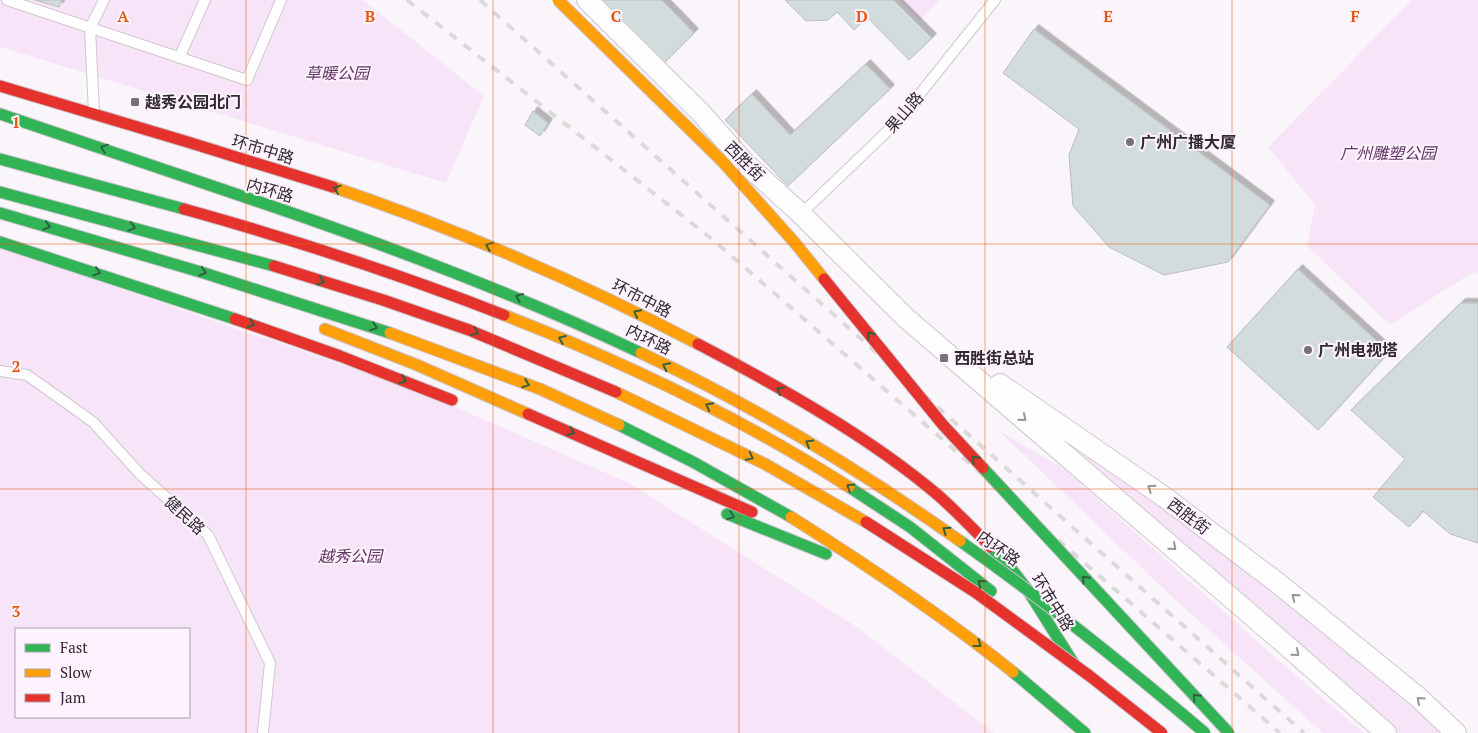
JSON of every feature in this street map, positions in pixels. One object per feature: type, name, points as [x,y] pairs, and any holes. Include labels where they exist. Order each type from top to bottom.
[{"type":"highway","points":[[558,0],[722,161],[795,243],[943,425],[1229,733]]},
{"type":"highway","name":"环市中路","points":[[0,86],[382,204],[540,267],[669,330],[804,403],[882,454],[937,494],[1008,564],[1041,609],[1071,661],[1148,733]]},
{"type":"highway","points":[[0,114],[283,210]]},
{"type":"highway","name":"内环路","points":[[75,152],[283,210],[374,240],[518,297],[613,340],[771,420],[936,523],[984,557],[1101,646],[1205,733]]},
{"type":"highway","points":[[0,159],[231,222],[385,271],[481,306],[550,334],[668,386],[778,443],[882,508],[957,563],[1005,602],[1071,661]]},
{"type":"highway","points":[[0,192],[274,266],[383,300],[470,330],[608,388],[765,464],[901,544],[975,592],[1091,677],[1162,733]]},
{"type":"highway","points":[[0,213],[294,300],[446,352],[540,389],[654,441],[711,471],[813,530],[896,585],[1000,661],[1085,733]]},
{"type":"highway","points":[[0,225],[153,270]]},
{"type":"highway","points":[[0,242],[168,295],[403,380],[466,406]]},
{"type":"highway","points":[[311,324],[417,365],[812,538],[896,585]]},
{"type":"highway","points":[[937,494],[976,524],[1024,567]]},
{"type":"highway","points":[[716,510],[846,562],[896,585]]},
{"type":"highway","points":[[1076,613],[1139,671],[1199,733]]},
{"type":"street","name":"西胜街","points":[[587,0],[701,113],[744,163],[801,214],[906,318],[1386,733]]},
{"type":"street","name":"西胜街","points":[[906,318],[1163,496],[1279,584],[1418,697],[1456,733]]},
{"type":"lane","points":[[7,0],[247,80],[281,0]]},
{"type":"lane","points":[[94,114],[90,28],[104,0]]},
{"type":"lane","points":[[179,58],[205,0]]},
{"type":"lane","name":"果山路","points":[[801,214],[899,120],[995,0]]},
{"type":"lane","name":"健民路","points":[[0,371],[27,375],[93,422],[140,474],[208,535],[270,663],[263,733]]},
{"type":"green space","name":"草暖公园","points":[[0,0],[363,0],[484,96],[446,183],[0,47]]},
{"type":"green space","points":[[900,0],[940,0],[920,20]]},
{"type":"green space","name":"广州雕塑公园","points":[[1412,0],[1478,0],[1478,272],[1470,274],[1390,325],[1307,246],[1315,205],[1268,147]]},
{"type":"green space","name":"越秀公园","points":[[0,248],[414,389],[629,483],[857,627],[994,733],[0,733]]},
{"type":"green space","points":[[999,431],[1064,469],[1285,666],[1364,733],[1323,733],[1170,595]]},
{"type":"green space","points":[[1076,451],[1086,451],[1292,603],[1449,733],[1398,733],[1076,457]]},
{"type":"building","points":[[35,0],[62,0],[59,7]]},
{"type":"building","points":[[594,0],[662,0],[694,33],[660,67]]},
{"type":"building","points":[[785,0],[894,0],[932,38],[909,60],[867,17],[854,30],[837,12],[828,20],[806,21]]},
{"type":"building","name":"广州广播大厦","points":[[1034,29],[1270,205],[1228,262],[1164,275],[1109,247],[1073,206],[1069,155],[1079,129],[1003,73]]},
{"type":"building","points":[[866,64],[890,89],[788,186],[725,120],[752,94],[790,135]]},
{"type":"building","points":[[533,111],[548,123],[540,136],[525,125]]},
{"type":"building","name":"广州电视塔","points":[[1298,269],[1389,352],[1318,430],[1227,347]]},
{"type":"building","points":[[1461,303],[1478,303],[1478,543],[1450,534],[1423,511],[1409,527],[1373,497],[1405,459],[1351,410]]},
{"type":"railway","points":[[407,0],[712,239],[1280,733]]},
{"type":"railway","points":[[480,0],[1304,733]]},
{"type":"traffic: fast","points":[[0,114],[283,210]]},
{"type":"traffic: fast","points":[[0,159],[184,209]]},
{"type":"traffic: fast","points":[[0,192],[274,266]]},
{"type":"traffic: fast","points":[[283,210],[374,242],[464,277],[553,313],[641,353]]},
{"type":"traffic: fast","points":[[0,213],[204,273],[390,333]]},
{"type":"traffic: fast","points":[[0,242],[235,319]]},
{"type":"traffic: fast","points":[[619,425],[693,462],[791,517]]},
{"type":"traffic: fast","points":[[983,468],[1229,733]]},
{"type":"traffic: fast","points":[[849,487],[910,527],[991,591]]},
{"type":"traffic: fast","points":[[727,514],[826,554]]},
{"type":"traffic: fast","points":[[960,541],[1085,634],[1205,733]]},
{"type":"traffic: fast","points":[[991,547],[1027,589],[1074,664]]},
{"type":"traffic: fast","points":[[1013,672],[1085,733]]},
{"type":"traffic: slow","points":[[558,0],[722,161],[795,243],[824,279]]},
{"type":"traffic: slow","points":[[333,187],[427,221],[518,258],[609,299],[698,344]]},
{"type":"traffic: slow","points":[[504,315],[593,352],[681,392],[766,437],[849,487]]},
{"type":"traffic: slow","points":[[325,329],[417,365],[528,414]]},
{"type":"traffic: slow","points":[[390,333],[540,389],[619,425]]},
{"type":"traffic: slow","points":[[641,353],[724,394],[805,440],[884,489],[960,541]]},
{"type":"traffic: slow","points":[[616,392],[765,464],[866,522]]},
{"type":"traffic: slow","points":[[791,517],[904,591],[959,630],[1013,672]]},
{"type":"traffic: jam","points":[[0,86],[333,187]]},
{"type":"traffic: jam","points":[[184,209],[265,232],[345,258],[425,285],[504,315]]},
{"type":"traffic: jam","points":[[274,266],[383,300],[469,330],[616,392]]},
{"type":"traffic: jam","points":[[824,279],[943,425],[983,468]]},
{"type":"traffic: jam","points":[[235,319],[340,356],[452,400]]},
{"type":"traffic: jam","points":[[698,344],[791,395],[883,453],[939,496],[991,547]]},
{"type":"traffic: jam","points":[[528,414],[752,512]]},
{"type":"traffic: jam","points":[[866,522],[975,592],[1091,677],[1162,733]]},
{"type":"place","name":"越秀公园北门","points":[[135,102]]},
{"type":"place","name":"广州广播大厦","points":[[1130,142]]},
{"type":"place","name":"广州电视塔","points":[[1308,350]]},
{"type":"place","name":"西胜街总站","points":[[944,358]]}]
